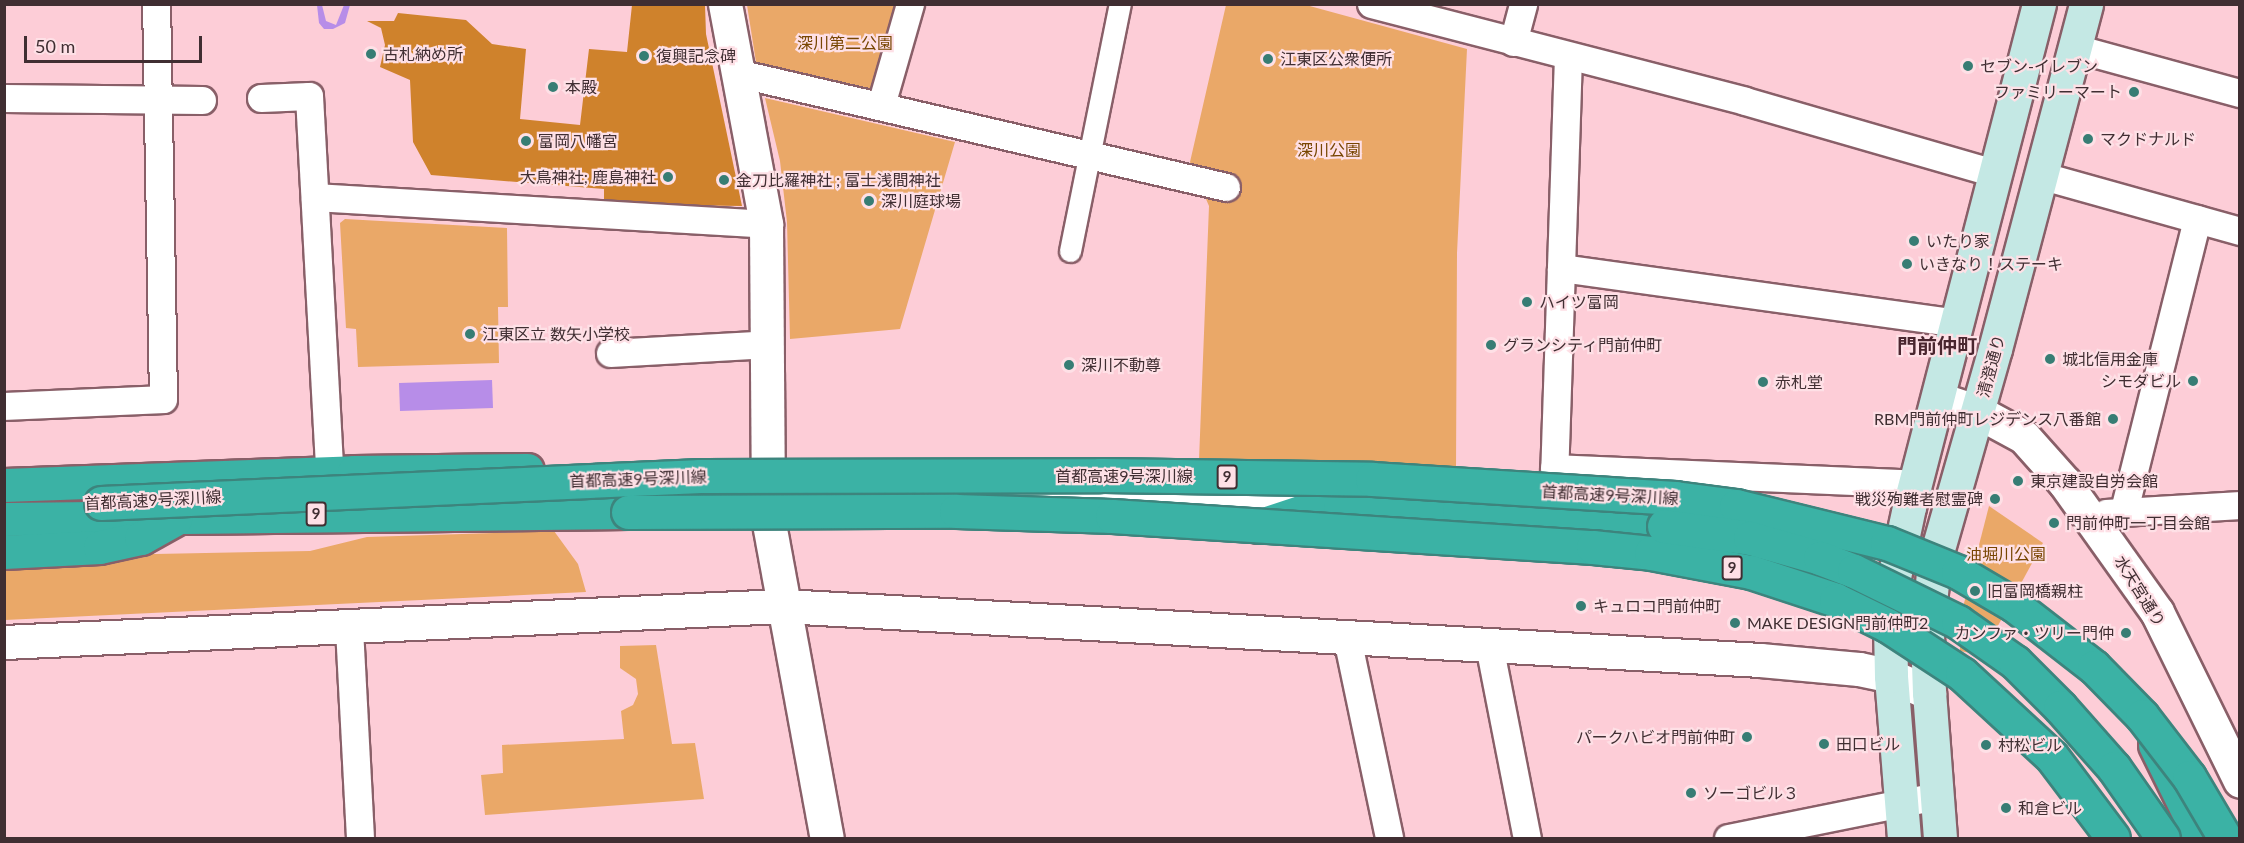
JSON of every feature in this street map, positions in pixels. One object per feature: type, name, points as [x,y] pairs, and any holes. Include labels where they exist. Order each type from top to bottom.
[{"type":"highway","points":[[4,485],[515,469],[592,480]]},
{"type":"highway","name":"首都高速9号深川線","points":[[4,506],[592,480],[1065,475],[1372,479],[1675,498],[1736,506],[1844,530],[1958,572],[2056,636],[2114,686],[2142,716],[2189,777],[2225,838]]},
{"type":"highway","points":[[1254,527],[1303,511],[1340,507],[1459,511],[1704,530],[1750,538],[1820,558],[1930,607],[2015,662],[2114,768],[2163,838]]},
{"type":"highway","name":"首都高速9号深川線","points":[[4,519],[956,511],[1113,516],[1652,553],[1751,572],[1795,585],[1887,625],[1993,699],[2052,757],[2113,838]]},
{"type":"highway","points":[[4,552],[100,547],[141,538],[182,516]]},
{"type":"highway","points":[[2142,716],[2200,838]]},
{"type":"main road","points":[[1904,838],[1891,676],[1890,624],[1894,577],[1915,484],[1959,323],[2039,4]]},
{"type":"main road","name":"清澄通り","points":[[1940,838],[1929,693],[1928,634],[1934,563],[1978,412],[2086,4]]},
{"type":"street","points":[[4,406],[163,399],[156,4]]},
{"type":"street","points":[[725,4],[766,224],[770,344],[767,494],[783,606],[827,838]]},
{"type":"street","points":[[881,105],[910,4]]},
{"type":"street","points":[[1070,251],[1120,4]]},
{"type":"street","points":[[1371,4],[1744,101],[1995,173]]},
{"type":"street","points":[[1513,42],[1523,4]]},
{"type":"street","points":[[2075,48],[2240,93]]},
{"type":"street","points":[[1568,56],[1554,468],[1915,484]]},
{"type":"street","points":[[737,73],[881,105],[1088,157],[1226,187]]},
{"type":"street","points":[[261,98],[309,96],[329,462]]},
{"type":"street","points":[[4,98],[202,100]]},
{"type":"street","points":[[2039,175],[2240,231]]},
{"type":"street","points":[[315,197],[766,224]]},
{"type":"street","points":[[2124,510],[2197,219]]},
{"type":"street","points":[[1561,268],[1959,323]]},
{"type":"street","points":[[610,352],[770,344]]},
{"type":"street","name":"水天宮通り","points":[[1938,399],[1978,412],[2006,426],[2039,450],[2093,520],[2157,612],[2240,781]]},
{"type":"street","points":[[767,494],[1159,495],[1555,507],[1641,513]]},
{"type":"street","points":[[2093,520],[2124,510],[2240,505]]},
{"type":"street","points":[[4,642],[349,628],[783,606],[1760,660],[1891,676],[1929,693]]},
{"type":"street","points":[[349,628],[360,838]]},
{"type":"street","points":[[1347,638],[1389,838]]},
{"type":"street","points":[[1489,645],[1527,838]]},
{"type":"street","points":[[1728,838],[1936,796]]},
{"type":"green space","name":"深川第二公園","points":[[747,5],[895,5],[873,89],[756,62]]},
{"type":"green space","name":"深川公園","points":[[1226,5],[1306,5],[1467,49],[1457,253],[1456,472],[1199,460],[1209,206],[1190,162]]},
{"type":"green space","points":[[765,98],[955,142],[900,329],[790,339],[787,222],[780,161]]},
{"type":"green space","points":[[345,219],[507,228],[508,307],[498,307],[499,363],[358,367],[356,329],[346,328],[340,223]]},
{"type":"green space","name":"油堀川公園","points":[[1989,506],[2043,543],[1982,655],[1960,651],[1961,615]]},
{"type":"green space","points":[[554,531],[578,564],[586,592],[5,620],[4,557],[310,551],[367,537]]},
{"type":"green space","points":[[656,645],[672,744],[695,743],[704,799],[485,815],[481,775],[503,773],[502,745],[624,739],[621,711],[633,705],[638,694],[636,679],[620,668],[620,646]]},
{"type":"shaded area","points":[[317,5],[322,5],[326,21],[336,25],[344,5],[350,5],[345,23],[333,29],[324,29],[319,23]]},
{"type":"shaded area","points":[[632,5],[705,5],[706,34],[742,206],[604,204],[604,189],[431,175],[413,142],[410,80],[380,67],[385,45],[381,28],[367,21],[394,21],[398,13],[466,20],[492,44],[526,49],[520,119],[580,125],[589,49],[627,52]]},
{"type":"shaded area","points":[[492,380],[493,408],[400,411],[399,383]]},
{"type":"place","name":"古札納め所","points":[[371,54]]},
{"type":"place","name":"復興記念碑","points":[[644,56]]},
{"type":"place","name":"江東区公衆便所","points":[[1268,59]]},
{"type":"place","name":"セブン-イレブン","points":[[1968,66]]},
{"type":"place","name":"本殿","points":[[553,87]]},
{"type":"place","name":"ファミリーマート","points":[[2134,92]]},
{"type":"place","name":"マクドナルド","points":[[2088,139]]},
{"type":"place","name":"富岡八幡宮","points":[[526,141]]},
{"type":"place","name":"大鳥神社; 鹿島神社","points":[[668,177]]},
{"type":"place","name":"金刀比羅神社 ; 富士浅間神社","points":[[724,180]]},
{"type":"place","name":"深川庭球場","points":[[869,201]]},
{"type":"place","name":"いたり家","points":[[1914,241]]},
{"type":"place","name":"いきなり！ステーキ","points":[[1907,264]]},
{"type":"place","name":"ハイツ富岡","points":[[1527,302]]},
{"type":"place","name":"江東区立 数矢小学校","points":[[470,334]]},
{"type":"place","name":"グランシティ門前仲町","points":[[1491,345]]},
{"type":"place","name":"城北信用金庫","points":[[2050,359]]},
{"type":"place","name":"深川不動尊","points":[[1069,365]]},
{"type":"place","name":"シモダビル","points":[[2193,381]]},
{"type":"place","name":"赤札堂","points":[[1763,382]]},
{"type":"place","name":"RBM門前仲町レジデンス八番館","points":[[2113,419]]},
{"type":"place","name":"東京建設自労会館","points":[[2018,481]]},
{"type":"place","name":"戦災殉難者慰霊碑","points":[[1995,499]]},
{"type":"place","name":"門前仲町一丁目会館","points":[[2054,523]]},
{"type":"place","name":"旧富岡橋親柱","points":[[1975,591]]},
{"type":"place","name":"キュロコ門前仲町","points":[[1581,606]]},
{"type":"place","name":"MAKE DESIGN門前仲町2","points":[[1735,623]]},
{"type":"place","name":"カンファ・ツリー門仲","points":[[2126,633]]},
{"type":"place","name":"パークハビオ門前仲町","points":[[1747,737]]},
{"type":"place","name":"田口ビル","points":[[1824,744]]},
{"type":"place","name":"村松ビル","points":[[1986,745]]},
{"type":"place","name":"ソーゴビル３","points":[[1691,793]]},
{"type":"place","name":"和倉ビル","points":[[2006,808]]},
{"type":"district","name":"門前仲町","points":[[1937,345]]}]
